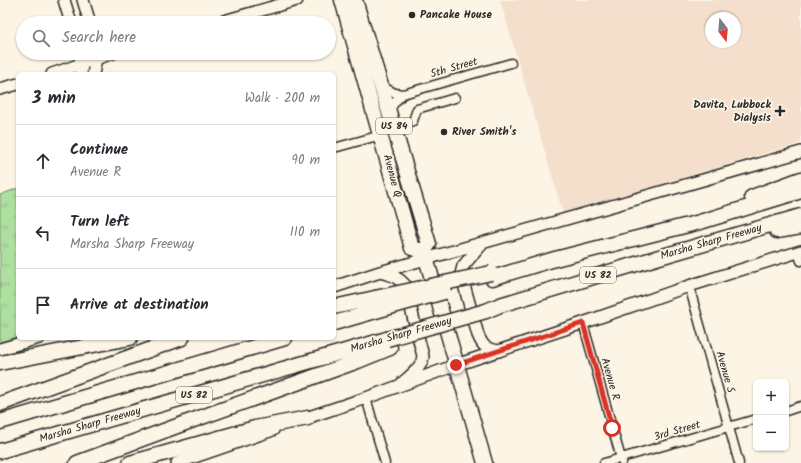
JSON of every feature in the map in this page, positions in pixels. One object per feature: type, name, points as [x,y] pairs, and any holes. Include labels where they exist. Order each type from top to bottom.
[{"type":"highway","name":"Avenue Q","points":[[342,0],[412,248],[425,255]]},
{"type":"highway","name":"Avenue Q","points":[[355,0],[429,244],[425,255],[485,463]]},
{"type":"highway","points":[[700,222],[719,209],[801,179]]},
{"type":"highway","name":"Marsha Sharp Freeway","points":[[336,322],[377,304],[700,222],[801,191]]},
{"type":"highway","name":"Marsha Sharp Freeway","points":[[0,451],[388,343],[486,310],[696,246],[801,216]]},
{"type":"highway","points":[[696,246],[801,226]]},
{"type":"highway","points":[[336,306],[377,304]]},
{"type":"highway","points":[[0,364],[120,340]]},
{"type":"highway","points":[[0,404],[176,340]]},
{"type":"highway","name":"US 82","points":[[0,422],[278,340]]},
{"type":"highway","points":[[77,463],[358,361],[388,343]]},
{"type":"highway","points":[[130,463],[255,428],[308,418]]},
{"type":"main road","points":[[64,0],[69,16]]},
{"type":"main road","points":[[83,0],[88,16]]},
{"type":"main road","points":[[241,16],[297,0]]},
{"type":"main road","points":[[64,72],[81,69],[91,60]]},
{"type":"main road","points":[[93,72],[95,60]]},
{"type":"main road","points":[[0,89],[16,85]]},
{"type":"main road","points":[[336,286],[425,255],[483,243],[801,152]]},
{"type":"main road","points":[[483,243],[463,266],[461,274],[480,341],[490,350],[499,351]]},
{"type":"main road","points":[[177,463],[366,398],[456,365],[689,286],[800,255]]},
{"type":"main road","points":[[380,272],[399,278],[405,285],[423,356],[421,365],[398,386]]},
{"type":"main road","points":[[0,349],[32,340]]},
{"type":"street","name":"5th Street","points":[[403,94],[512,63]]},
{"type":"street","points":[[382,86],[395,93],[403,94]]},
{"type":"street","points":[[389,111],[403,94]]},
{"type":"street","points":[[394,128],[413,121],[417,109],[455,98]]},
{"type":"street","points":[[336,147],[381,135]]},
{"type":"street","name":"Avenue S","points":[[689,286],[739,463]]},
{"type":"street","name":"Avenue R","points":[[583,323],[622,461]]},
{"type":"street","points":[[366,398],[385,463]]},
{"type":"street","points":[[789,410],[801,406]]},
{"type":"street","name":"3rd Street","points":[[604,463],[622,461],[753,420]]},
{"type":"shaded area","points":[[500,0],[801,0],[801,143],[563,213]]},
{"type":"green space","points":[[16,189],[16,338],[0,342],[0,195]]},
{"type":"place","name":"Pancake House","points":[[412,15]]},
{"type":"place","name":"Davita, Lubbock Dialysis","points":[[780,111]]},
{"type":"place","name":"River Smith's","points":[[444,132]]},
{"type":"route","points":[[456,365],[583,323],[612,428]]}]
